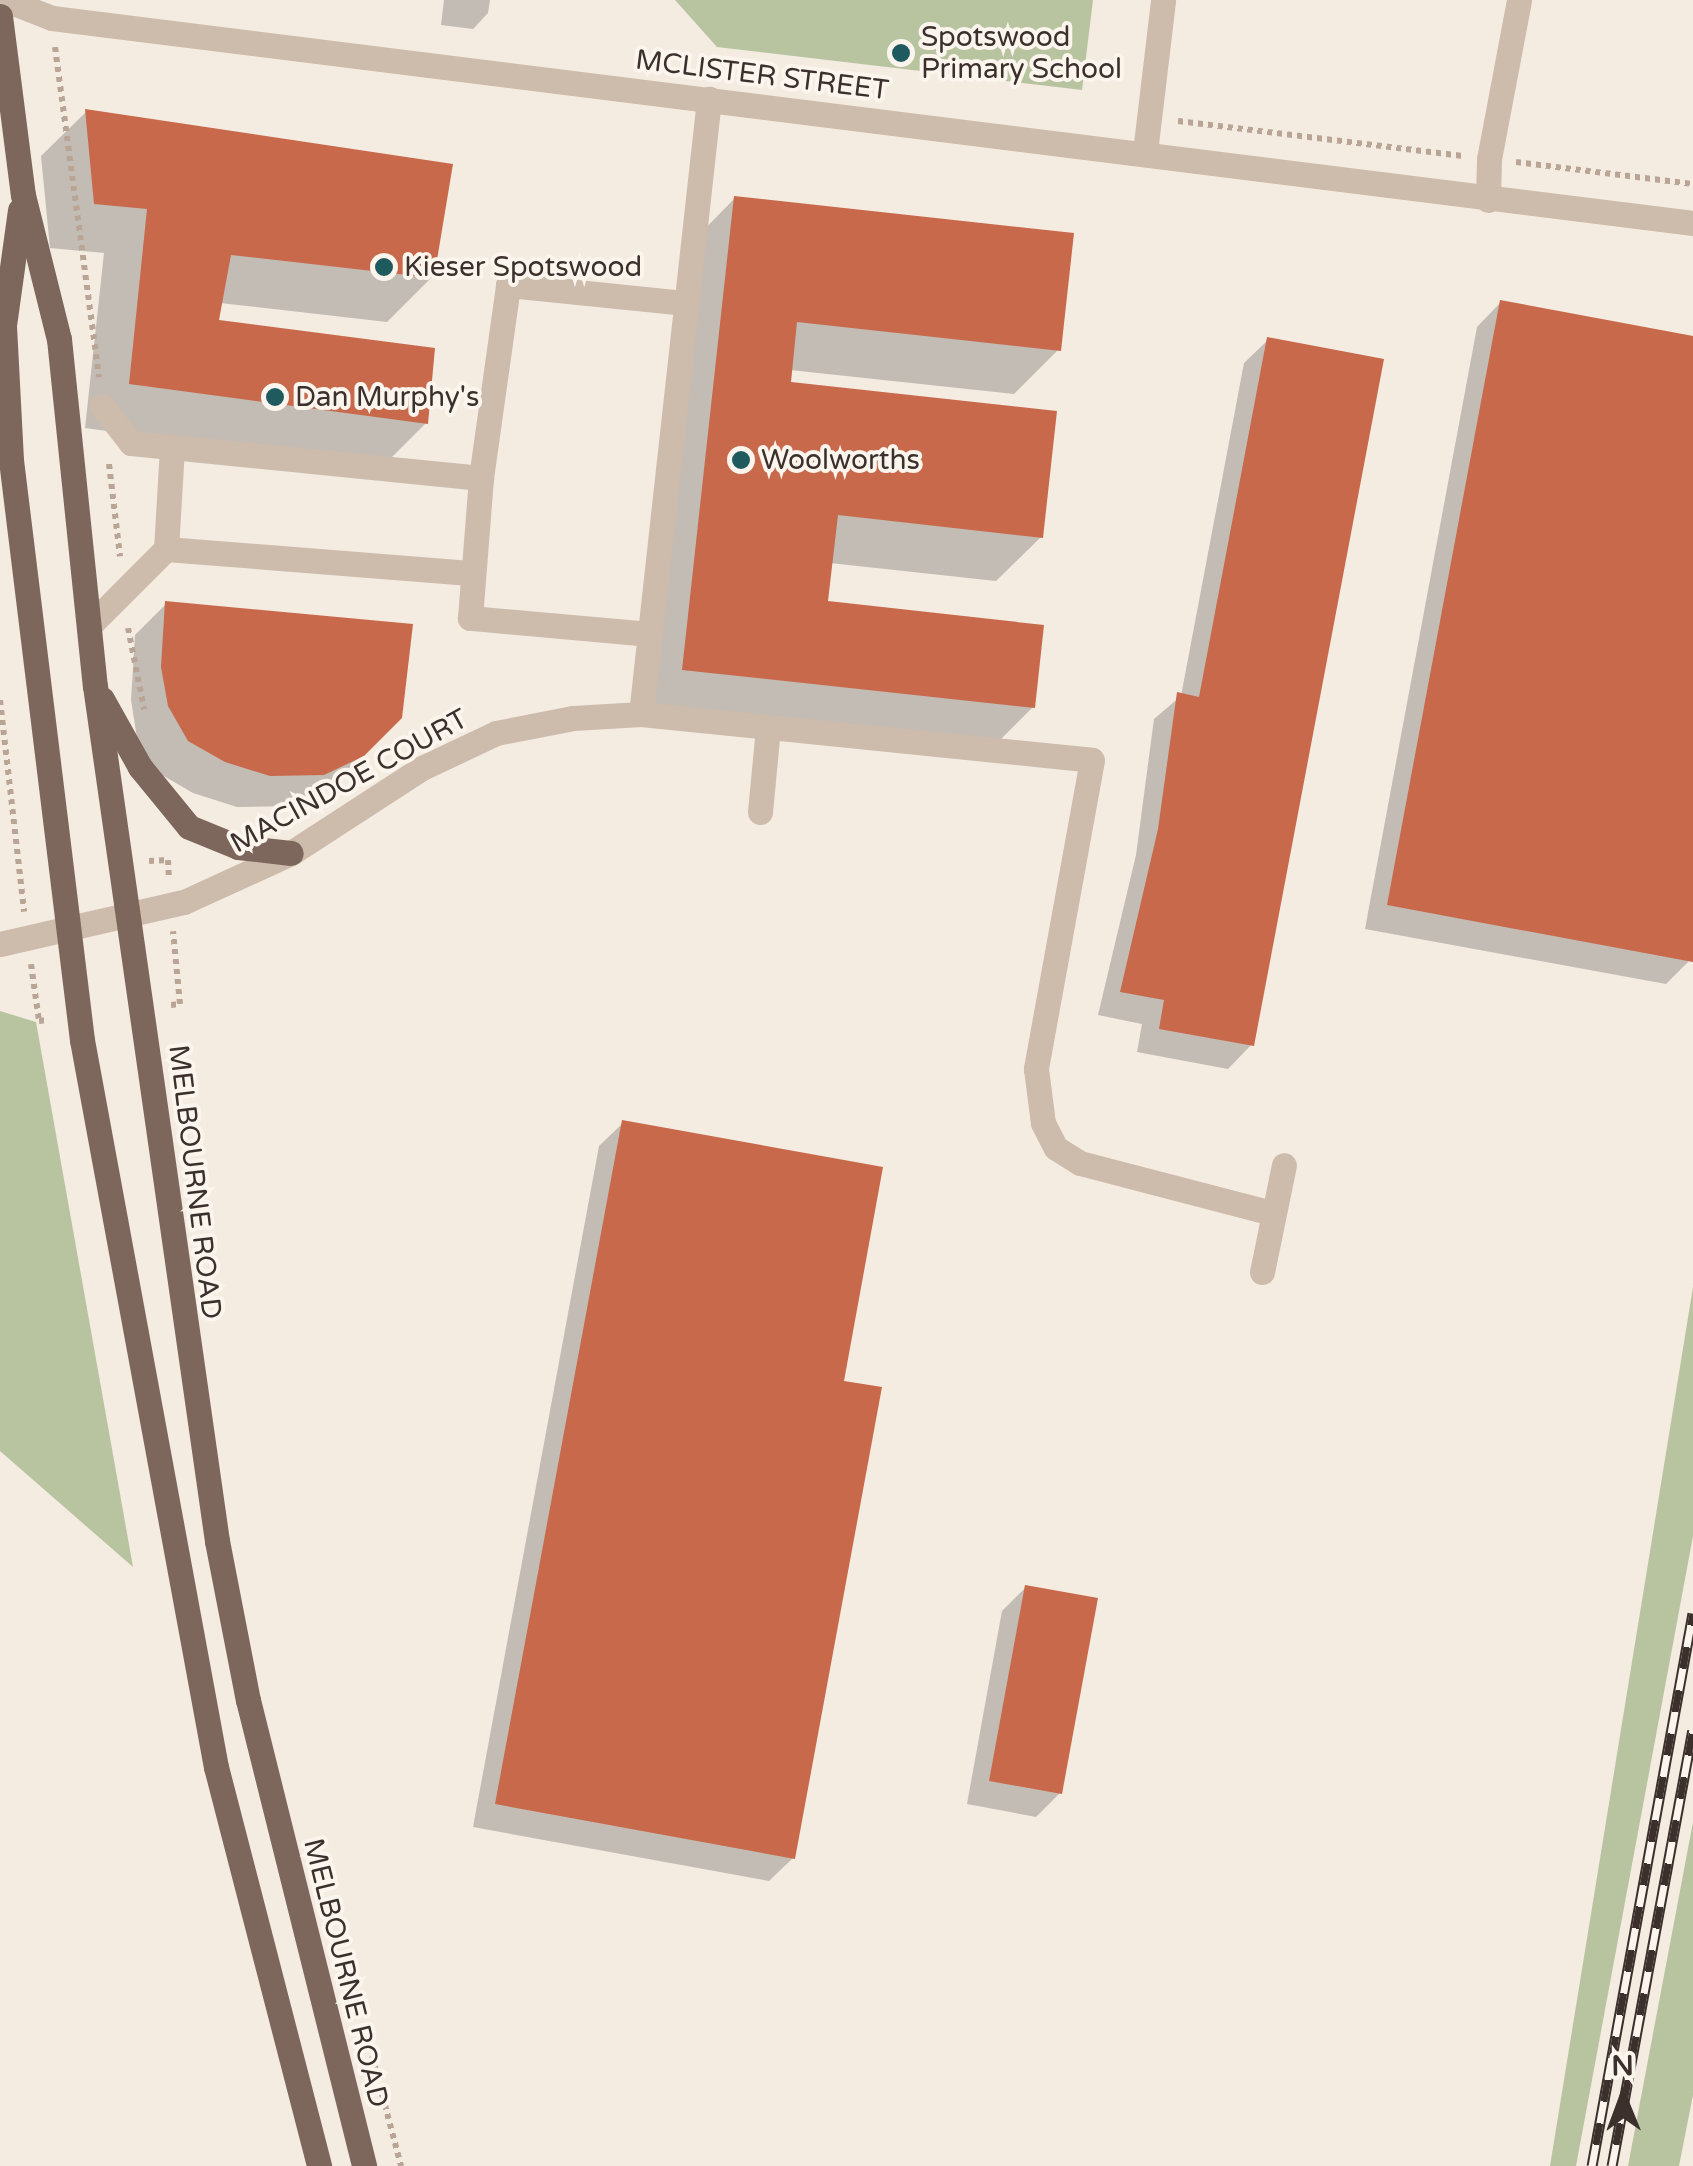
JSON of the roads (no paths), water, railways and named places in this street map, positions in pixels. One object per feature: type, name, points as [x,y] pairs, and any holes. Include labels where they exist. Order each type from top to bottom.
[{"type":"main road","name":"MELBOURNE ROAD","points":[[0,16],[22,195],[59,339],[95,686],[221,1558],[252,1718],[364,2166]]},
{"type":"main road","name":"MELBOURNE ROAD","points":[[22,195],[4,326],[12,460],[67,930],[158,1478],[209,1733],[319,2166]]},
{"type":"main road","points":[[95,686],[140,767],[189,828],[238,847],[292,853]]},
{"type":"street","name":"MCLISTER STREET","points":[[6,0],[52,18],[1144,152],[1693,224]]},
{"type":"street","points":[[1144,152],[1163,0]]},
{"type":"street","points":[[1488,200],[1490,159],[1519,0]]},
{"type":"street","points":[[642,714],[708,99]]},
{"type":"street","points":[[650,634],[470,618],[480,478],[508,285],[686,303]]},
{"type":"street","points":[[102,406],[131,444],[480,478]]},
{"type":"street","points":[[90,626],[166,550],[172,448]]},
{"type":"street","points":[[166,550],[473,574]]},
{"type":"street","name":"MACINDOE COURT","points":[[0,944],[184,902],[292,853],[422,768],[496,734],[642,714],[1092,760],[1036,1069],[1043,1123],[1056,1148],[1080,1164],[1272,1214]]},
{"type":"street","points":[[760,812],[768,727]]},
{"type":"street","points":[[1262,1272],[1284,1165]]},
{"type":"railway","points":[[1592,2166],[1693,1613]]},
{"type":"railway","points":[[1612,2166],[1693,1730]]},
{"type":"place","name":"Spotswood Primary School","points":[[901,53]]},
{"type":"place","name":"Kieser Spotswood","points":[[384,267]]},
{"type":"place","name":"Dan Murphy's","points":[[275,397]]},
{"type":"place","name":"Woolworths","points":[[741,460]]}]
